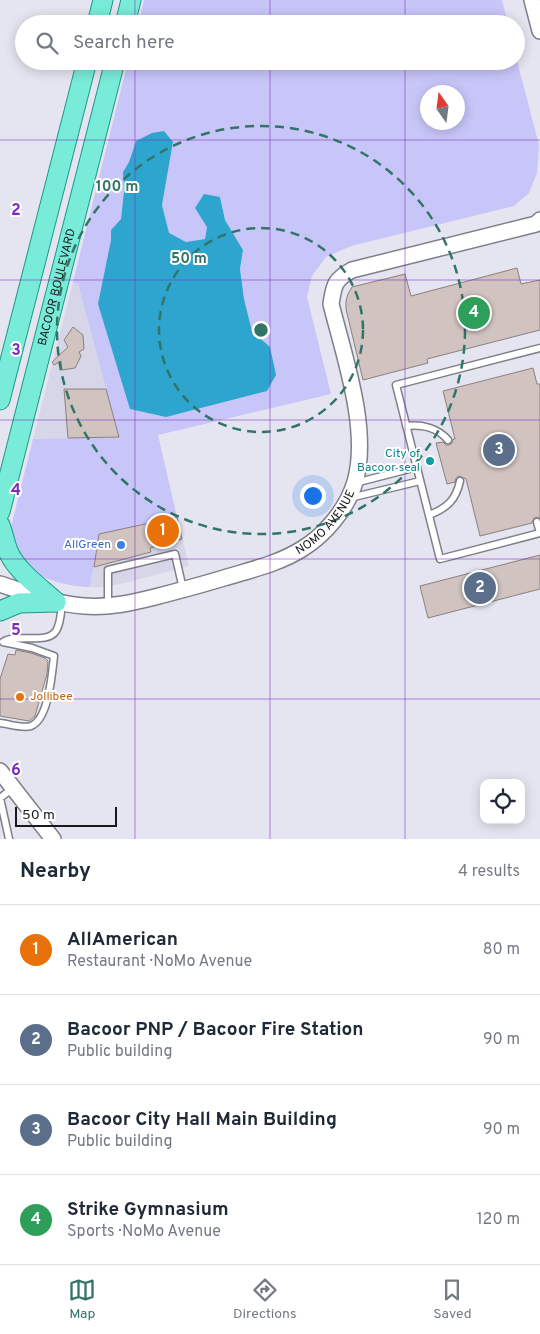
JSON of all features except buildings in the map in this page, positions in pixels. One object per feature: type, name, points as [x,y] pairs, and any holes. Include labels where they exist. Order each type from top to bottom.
[{"type":"main road","points":[[99,15],[103,0]]},
{"type":"main road","points":[[127,15],[131,0]]},
{"type":"main road","points":[[0,400],[86,70]]},
{"type":"main road","name":"BACOOR BOULEVARD","points":[[0,512],[113,70]]},
{"type":"main road","points":[[0,525],[8,551],[14,562],[59,603]]},
{"type":"main road","points":[[0,611],[19,603],[59,603]]},
{"type":"street","points":[[532,0],[540,31]]},
{"type":"street","name":"NOMO AVENUE","points":[[0,584],[59,603],[108,606],[184,590],[264,566],[303,549],[329,527],[340,513],[355,483],[360,454],[358,422],[352,389],[331,304],[333,287],[341,276],[352,270],[536,224],[540,220]]},
{"type":"street","points":[[0,770],[54,839]]},
{"type":"lane","points":[[537,522],[540,533],[440,559],[396,385],[540,348]]},
{"type":"lane","points":[[406,426],[428,426],[442,433],[448,440]]},
{"type":"lane","points":[[355,483],[416,467]]},
{"type":"lane","points":[[348,498],[420,481]]},
{"type":"lane","points":[[429,515],[448,505],[457,492],[460,481]]},
{"type":"lane","points":[[108,606],[108,570],[175,554],[184,590]]},
{"type":"lane","points":[[1,643],[12,638],[42,638],[51,635],[56,631],[60,620],[59,603]]},
{"type":"lane","points":[[0,723],[26,727],[38,722],[44,711],[54,656],[32,648],[1,643]]},
{"type":"lane","points":[[9,839],[0,798],[13,788]]},
{"type":"shaded area","points":[[144,0],[502,0],[506,15],[140,15]]},
{"type":"shaded area","points":[[126,70],[519,70],[539,145],[537,173],[529,193],[514,206],[351,246],[326,257],[312,276],[307,297],[331,394],[158,435],[177,517],[99,534],[90,587],[57,582],[33,571],[19,556],[8,539],[33,439],[119,437],[78,284],[73,282]],"holes":[[[136,141],[173,142],[162,205],[169,234],[186,242],[205,239],[207,227],[220,197],[225,220],[243,250],[240,269],[244,299],[252,331],[270,347],[111,240],[111,230],[121,219],[124,191],[123,172],[129,162]]]},
{"type":"shaded area","points":[[164,131],[173,142],[162,205],[169,233],[186,242],[205,239],[207,227],[195,208],[204,194],[220,197],[225,220],[243,250],[240,269],[244,299],[252,331],[270,347],[276,375],[267,391],[166,417],[130,409],[98,304],[111,240],[111,230],[121,219],[124,191],[123,172],[129,162],[136,141],[152,133]]},
{"type":"shaded area","points":[[73,282],[78,284],[119,437],[33,439]]},
{"type":"shaded area","points":[[177,517],[189,566],[125,583],[90,587],[99,534]]},
{"type":"place","name":"Strike Gymnasium","points":[[474,313]]},
{"type":"place","name":"Bacoor City Hall Main Building","points":[[499,450]]},
{"type":"place","name":"City of Bacoor seal","points":[[430,461]]},
{"type":"place","name":"AllAmerican","points":[[163,531]]},
{"type":"place","name":"AllGreen","points":[[121,545]]},
{"type":"place","name":"Bacoor PNP / Bacoor Fire Station","points":[[480,588]]},
{"type":"place","name":"Jollibee","points":[[20,697]]}]
